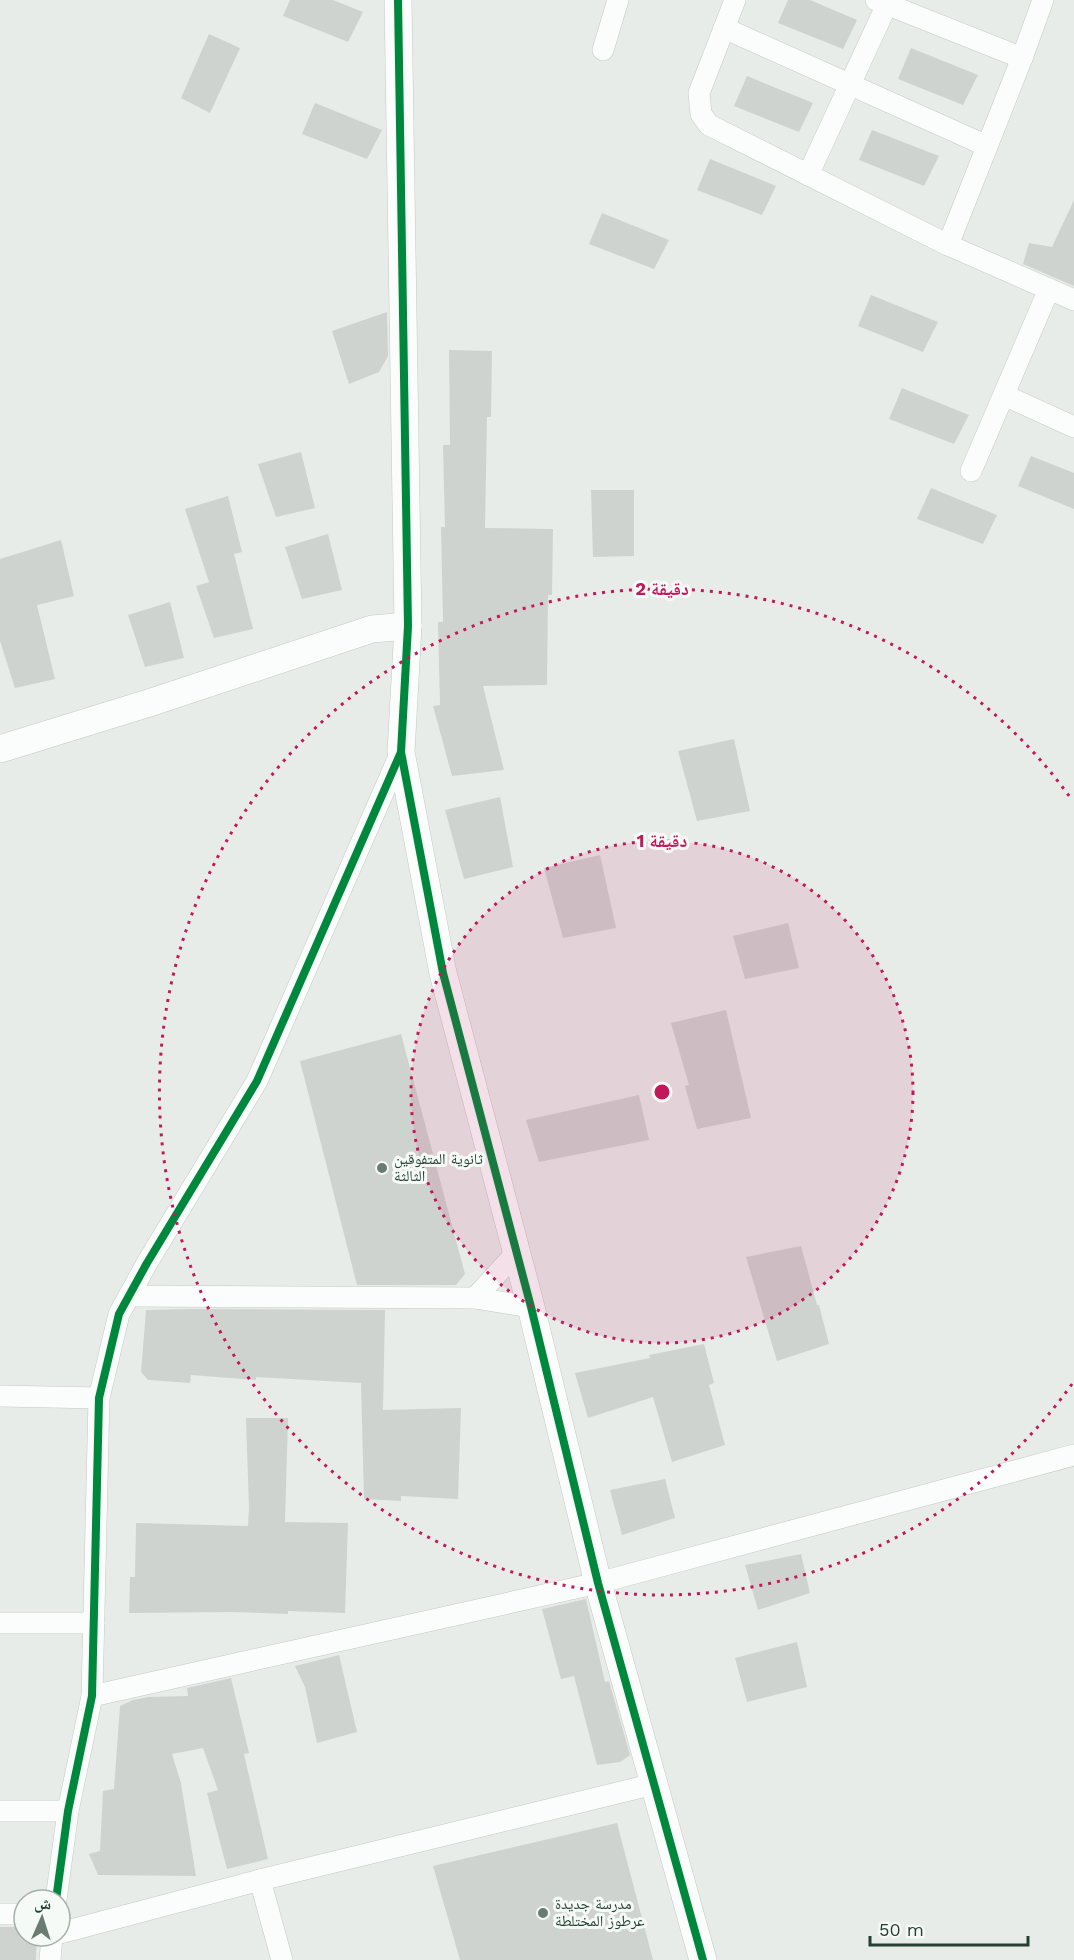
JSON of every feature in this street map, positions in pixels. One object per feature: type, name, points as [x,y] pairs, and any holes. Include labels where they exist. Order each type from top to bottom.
[{"type":"street","points":[[398,0],[408,626],[400,752],[443,973],[531,1306],[598,1583],[703,1960]]},
{"type":"street","points":[[603,50],[618,0]]},
{"type":"street","points":[[735,0],[699,93],[701,114],[709,125],[948,245],[1074,300]]},
{"type":"street","points":[[948,245],[1043,0]]},
{"type":"street","points":[[808,175],[850,84],[884,2],[1022,58]]},
{"type":"street","points":[[724,28],[987,146]]},
{"type":"street","points":[[971,471],[1049,289]]},
{"type":"street","points":[[1004,394],[1074,428]]},
{"type":"street","points":[[0,749],[152,702],[372,629],[408,626]]},
{"type":"street","points":[[58,1888],[68,1811],[92,1696],[99,1398],[119,1314],[257,1081],[400,752]]},
{"type":"street","points":[[475,1298],[517,1252]]},
{"type":"street","points":[[129,1296],[475,1298],[531,1306]]},
{"type":"street","points":[[0,1396],[99,1398]]},
{"type":"street","points":[[92,1696],[598,1583],[1074,1455]]},
{"type":"street","points":[[0,1623],[94,1623]]},
{"type":"street","points":[[72,1930],[260,1880],[654,1784]]},
{"type":"street","points":[[0,1811],[68,1811]]},
{"type":"street","points":[[260,1880],[282,1960]]},
{"type":"building","points":[[290,0],[333,0],[363,12],[348,42],[283,16]]},
{"type":"building","points":[[788,0],[810,0],[857,20],[843,49],[778,23]]},
{"type":"building","points":[[209,34],[240,48],[210,113],[181,98]]},
{"type":"building","points":[[911,48],[978,75],[963,105],[898,79]]},
{"type":"building","points":[[747,76],[813,103],[799,132],[734,106]]},
{"type":"building","points":[[315,103],[382,130],[367,159],[302,134]]},
{"type":"building","points":[[872,130],[939,156],[924,186],[859,160]]},
{"type":"building","points":[[710,159],[776,186],[762,215],[697,190]]},
{"type":"building","points":[[1074,200],[1074,286],[1023,264],[1029,243],[1052,247]]},
{"type":"building","points":[[602,213],[669,240],[654,269],[589,244]]},
{"type":"building","points":[[871,295],[938,322],[923,352],[858,326]]},
{"type":"building","points":[[387,312],[388,356],[379,372],[349,384],[332,331]]},
{"type":"building","points":[[449,350],[492,351],[491,417],[487,417],[485,528],[553,529],[552,595],[548,595],[547,685],[483,686],[504,770],[452,776],[433,706],[440,705],[438,622],[443,622],[441,527],[445,527],[443,445],[450,445]]},
{"type":"building","points":[[902,388],[969,415],[954,444],[889,419]]},
{"type":"building","points":[[301,452],[315,508],[276,517],[258,464]]},
{"type":"building","points":[[1031,456],[1074,473],[1074,509],[1018,486]]},
{"type":"building","points":[[931,488],[997,515],[983,544],[917,519]]},
{"type":"building","points":[[591,490],[634,490],[634,556],[593,557]]},
{"type":"building","points":[[228,496],[242,552],[234,554],[253,629],[214,638],[196,586],[209,582],[185,509]]},
{"type":"building","points":[[328,534],[342,590],[302,599],[285,547]]},
{"type":"building","points":[[61,540],[74,596],[37,605],[55,679],[15,688],[0,641],[0,559]]},
{"type":"building","points":[[170,602],[184,658],[145,667],[128,615]]},
{"type":"building","points":[[734,739],[750,811],[697,821],[678,751]]},
{"type":"building","points":[[500,797],[513,867],[464,879],[445,810]]},
{"type":"building","points":[[600,855],[616,928],[563,938],[544,868]]},
{"type":"building","points":[[788,923],[799,968],[745,979],[733,936]]},
{"type":"building","points":[[726,1010],[751,1118],[697,1129],[685,1086],[689,1085],[671,1023]]},
{"type":"building","name":"ثانوية المتفوقين الثالثة","points":[[401,1034],[465,1274],[456,1285],[357,1285],[300,1061]]},
{"type":"building","points":[[639,1095],[649,1140],[539,1162],[526,1120]]},
{"type":"building","points":[[801,1246],[829,1344],[777,1361],[746,1257]]},
{"type":"building","points":[[146,1310],[385,1310],[383,1410],[461,1408],[458,1499],[401,1496],[401,1501],[364,1499],[361,1383],[256,1377],[256,1380],[191,1375],[190,1383],[148,1380],[141,1372]]},
{"type":"building","points":[[704,1344],[714,1383],[709,1385],[725,1445],[672,1462],[653,1397],[588,1418],[575,1373],[650,1358],[649,1355]]},
{"type":"building","points":[[246,1418],[288,1418],[285,1522],[348,1523],[345,1613],[288,1611],[288,1614],[129,1613],[130,1577],[135,1577],[136,1523],[248,1526]]},
{"type":"building","points":[[665,1479],[675,1518],[622,1535],[610,1490]]},
{"type":"building","points":[[801,1554],[810,1593],[758,1610],[745,1565]]},
{"type":"building","points":[[586,1599],[605,1682],[609,1681],[630,1755],[620,1762],[597,1765],[574,1676],[561,1679],[542,1609]]},
{"type":"building","points":[[797,1642],[807,1687],[747,1702],[735,1658]]},
{"type":"building","points":[[339,1655],[357,1732],[317,1743],[305,1687],[295,1666]]},
{"type":"building","points":[[231,1678],[249,1753],[244,1754],[268,1859],[227,1869],[207,1793],[218,1790],[203,1748],[172,1754],[181,1783],[196,1876],[98,1875],[89,1854],[100,1851],[103,1791],[114,1789],[120,1706],[148,1697],[188,1696],[187,1688]]},
{"type":"building","name":"مدرسة جديدة عرطوز المختلطة","points":[[617,1823],[653,1960],[460,1960],[433,1866]]},
{"type":"building","points":[[0,1927],[12,1927],[12,1948],[36,1948],[36,1960],[0,1960]]},
{"type":"cycle path","points":[[398,0],[408,626],[401,752],[443,973],[531,1307],[598,1583],[703,1960]]},
{"type":"cycle path","points":[[58,1888],[68,1811],[92,1696],[99,1398],[119,1314],[147,1263],[257,1081],[401,752]]},
{"type":"place","name":"ثانوية المتفوقين الثالثة","points":[[382,1168]]},
{"type":"place","name":"مدرسة جديدة عرطوز المختلطة","points":[[543,1913]]}]
